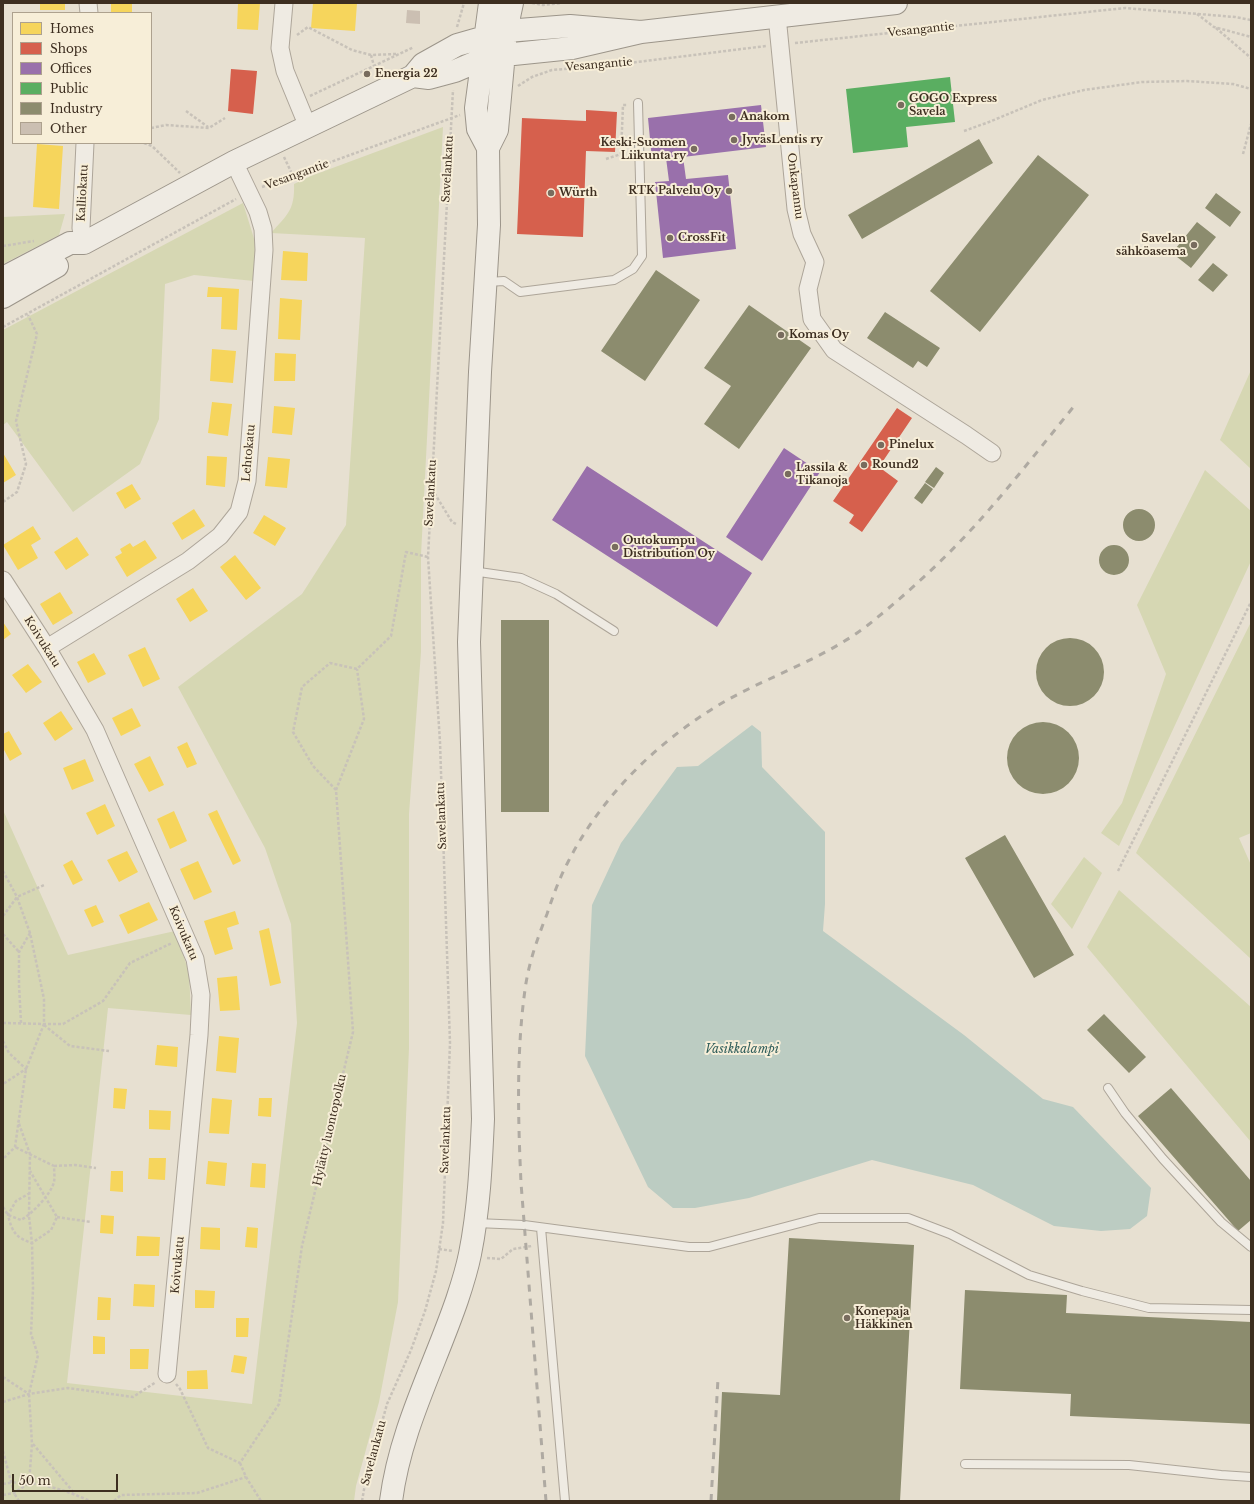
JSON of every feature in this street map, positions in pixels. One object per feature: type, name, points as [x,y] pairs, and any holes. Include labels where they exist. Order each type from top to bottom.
[{"type":"main road","points":[[488,148],[497,130],[500,96],[494,57],[486,37],[490,3]]},
{"type":"main road","points":[[391,1501],[394,1479],[412,1418],[456,1301],[470,1255],[480,1188],[483,1119],[469,642],[471,571],[489,225],[488,148],[478,129],[476,108],[494,57],[506,31],[512,3]]},
{"type":"main road","name":"Vesangantie","points":[[413,76],[429,78],[494,57],[572,48],[641,32],[896,3]]},
{"type":"main road","name":"Vesangantie","points":[[3,297],[76,254],[84,243],[234,162],[413,76],[423,64],[457,45],[506,31],[570,26],[641,32]]},
{"type":"main road","name":"Vesangantie","points":[[3,278],[70,243],[84,243]]},
{"type":"street","points":[[284,3],[280,48],[285,71],[308,127]]},
{"type":"street","name":"Onkapannu","points":[[776,16],[796,209],[802,234],[815,262],[808,289],[812,319],[834,350],[992,453]]},
{"type":"street","name":"Kalliokatu","points":[[84,243],[81,228],[85,144]]},
{"type":"street","name":"Lehtokatu","points":[[47,648],[188,560],[220,536],[239,512],[247,481],[264,250],[263,229],[258,212],[234,162]]},
{"type":"street","name":"Koivukatu","points":[[3,580],[47,648],[95,730],[195,959],[201,995],[199,1035],[167,1374]]},
{"type":"lane","points":[[486,283],[504,281],[520,292],[614,280],[633,269],[642,256],[638,103]]},
{"type":"lane","points":[[471,571],[521,578],[556,594],[614,631]]},
{"type":"lane","points":[[1108,1088],[1125,1113],[1163,1159],[1221,1222],[1251,1247]]},
{"type":"lane","points":[[475,1223],[524,1225],[689,1247],[709,1247],[819,1218],[908,1218],[950,1234],[1029,1275],[1082,1291],[1149,1308],[1251,1310]]},
{"type":"lane","points":[[541,1228],[564,1501]]},
{"type":"lane","points":[[965,1464],[1130,1465],[1251,1477]]},
{"type":"path","points":[[532,3],[543,5],[561,3]]},
{"type":"path","name":"Vesangantie","points":[[500,96],[517,88],[532,77],[552,70],[613,65],[779,44],[1125,8],[1235,17],[1251,20]]},
{"type":"path","points":[[1197,14],[1251,58]]},
{"type":"path","points":[[280,48],[308,27],[352,50],[371,55],[399,54]]},
{"type":"path","points":[[1214,27],[1251,37]]},
{"type":"path","points":[[371,55],[374,66]]},
{"type":"path","points":[[964,131],[1042,100],[1084,90],[1142,82],[1187,81],[1233,84],[1251,89]]},
{"type":"path","points":[[606,159],[621,154],[623,106],[638,103]]},
{"type":"path","name":"Vesangantie","points":[[3,327],[28,315],[248,192],[451,119],[476,108]]},
{"type":"path","points":[[186,111],[209,128]]},
{"type":"path","points":[[152,128],[166,125],[209,128],[225,118]]},
{"type":"path","name":"Savelankatu","points":[[362,1501],[365,1484],[387,1404],[411,1350],[425,1311],[436,1271],[443,1223],[450,1044],[440,742],[428,557],[451,119]]},
{"type":"path","points":[[1243,154],[1251,124]]},
{"type":"path","points":[[147,144],[152,146],[183,175]]},
{"type":"path","points":[[3,502],[17,492],[26,464],[16,421],[37,334],[28,315]]},
{"type":"path","points":[[336,790],[313,766],[294,732],[302,687],[330,663],[357,669],[391,636],[406,552],[428,557]]},
{"type":"path","points":[[1118,871],[1251,602]]},
{"type":"path","name":"Hylätty luontopolku","points":[[240,1463],[279,1404],[302,1246],[353,1032],[336,790],[364,719],[357,669]]},
{"type":"path","points":[[3,871],[17,897],[30,933],[44,999],[44,1024],[26,1069],[15,1147],[3,1160]]},
{"type":"path","points":[[3,916],[17,897],[44,886]]},
{"type":"path","points":[[21,1023],[19,952],[30,933]]},
{"type":"path","points":[[3,934],[19,952]]},
{"type":"path","points":[[3,1022],[63,1024],[103,1001],[130,963],[185,937]]},
{"type":"path","points":[[44,1024],[70,1046],[109,1051]]},
{"type":"path","points":[[3,1041],[9,1053],[26,1069]]},
{"type":"path","points":[[3,1084],[26,1069]]},
{"type":"path","points":[[3,1495],[14,1493],[29,1482],[32,1444],[29,1394],[38,1354],[31,1334],[33,1289],[32,1243],[29,1216],[30,1154],[18,1121]]},
{"type":"path","points":[[15,1147],[54,1166],[75,1165],[96,1168]]},
{"type":"path","points":[[8,1215],[21,1220],[29,1216],[46,1196],[54,1182],[54,1166]]},
{"type":"path","points":[[30,1171],[57,1217]]},
{"type":"path","points":[[8,1215],[16,1201],[30,1193]]},
{"type":"path","points":[[3,1207],[8,1215],[12,1228],[21,1240],[32,1243],[51,1230],[57,1217]]},
{"type":"path","points":[[57,1217],[91,1222]]},
{"type":"path","points":[[439,1249],[491,1259],[502,1259],[513,1249],[543,1246]]},
{"type":"path","points":[[3,1402],[29,1394],[68,1388],[133,1397],[167,1374],[180,1390],[208,1448],[240,1463],[246,1477],[261,1501]]},
{"type":"path","points":[[3,1377],[29,1394]]},
{"type":"path","points":[[32,1444],[75,1494]]},
{"type":"path","points":[[3,1451],[14,1493],[19,1501]]},
{"type":"path","points":[[114,1501],[121,1495],[197,1493],[246,1477]]},
{"type":"path","points":[[3,1484],[11,1482],[29,1482],[75,1494],[90,1501]]},
{"type":"green space","points":[[443,127],[421,555],[421,652],[409,814],[409,1048],[398,1302],[379,1402],[356,1486],[354,1501],[3,1501],[3,810],[68,955],[175,931],[189,972],[191,1015],[108,1008],[67,1383],[252,1404],[297,1023],[291,924],[265,848],[178,687],[302,594],[346,525],[365,238],[271,233],[289,212],[293,200],[294,184],[311,176]]},
{"type":"green space","points":[[243,203],[256,245],[254,281],[194,275],[165,284],[159,419],[140,464],[73,512],[7,422],[3,425],[3,330]]},
{"type":"green space","points":[[65,214],[59,235],[3,264],[3,217]]},
{"type":"green space","points":[[1251,370],[1251,469],[1220,440]]},
{"type":"green space","points":[[1205,470],[1251,511],[1251,561],[1119,846],[1101,833],[1122,803],[1166,674],[1137,605]]},
{"type":"green space","points":[[1251,622],[1251,833],[1239,838],[1251,865],[1251,959],[1136,853]]},
{"type":"green space","points":[[1084,857],[1102,873],[1072,929],[1051,904]]},
{"type":"green space","points":[[1119,890],[1251,1007],[1251,1142],[1087,947]]},
{"type":"water","name":"Vasikkalampi","points":[[752,725],[761,732],[762,767],[825,832],[825,904],[823,931],[964,1035],[1043,1099],[1073,1107],[1151,1188],[1147,1216],[1130,1229],[1101,1231],[1054,1226],[973,1185],[872,1160],[749,1198],[695,1208],[673,1208],[648,1187],[585,1056],[592,905],[621,843],[677,767],[698,766]]},
{"type":"building: Homes","points":[[40,3],[65,3],[65,10],[40,10]]},
{"type":"building: Homes","points":[[111,3],[132,3],[132,12],[111,12]]},
{"type":"building: Homes","points":[[238,3],[260,3],[258,30],[237,29]]},
{"type":"building: Homes","points":[[313,3],[357,3],[355,31],[311,28]]},
{"type":"building: Homes","points":[[37,144],[63,146],[59,209],[33,207]]},
{"type":"building: Homes","points":[[283,251],[308,253],[307,281],[281,280]]},
{"type":"building: Homes","points":[[208,287],[239,289],[237,330],[221,329],[222,297],[207,297]]},
{"type":"building: Homes","points":[[280,298],[302,300],[300,340],[278,339]]},
{"type":"building: Homes","points":[[212,349],[236,351],[233,383],[210,381]]},
{"type":"building: Homes","points":[[275,353],[296,354],[295,381],[274,381]]},
{"type":"building: Homes","points":[[212,402],[232,404],[228,436],[208,433]]},
{"type":"building: Homes","points":[[274,406],[295,408],[292,435],[272,433]]},
{"type":"building: Homes","points":[[3,453],[16,475],[3,483]]},
{"type":"building: Homes","points":[[207,456],[227,457],[225,487],[206,485]]},
{"type":"building: Homes","points":[[268,457],[290,459],[287,488],[265,486]]},
{"type":"building: Homes","points":[[132,484],[141,499],[125,509],[116,493]]},
{"type":"building: Homes","points":[[194,509],[205,526],[182,540],[172,523]]},
{"type":"building: Homes","points":[[264,515],[286,528],[275,546],[253,533]]},
{"type":"building: Homes","points":[[33,526],[41,539],[31,545],[38,558],[18,570],[3,545]]},
{"type":"building: Homes","points":[[77,537],[89,555],[66,570],[54,552]]},
{"type":"building: Homes","points":[[145,540],[157,558],[127,577],[115,557],[122,553],[120,549],[130,543],[133,547]]},
{"type":"building: Homes","points":[[235,555],[261,588],[246,600],[220,567]]},
{"type":"building: Homes","points":[[193,588],[208,611],[190,622],[176,599]]},
{"type":"building: Homes","points":[[60,592],[73,613],[53,625],[40,604]]},
{"type":"building: Homes","points":[[3,622],[11,634],[3,640]]},
{"type":"building: Homes","points":[[145,647],[160,679],[143,687],[128,655]]},
{"type":"building: Homes","points":[[94,653],[106,674],[88,683],[77,662]]},
{"type":"building: Homes","points":[[28,664],[42,682],[26,693],[12,675]]},
{"type":"building: Homes","points":[[132,708],[141,726],[121,736],[112,718]]},
{"type":"building: Homes","points":[[61,711],[73,729],[55,741],[43,723]]},
{"type":"building: Homes","points":[[9,731],[22,754],[10,761],[3,748],[3,734]]},
{"type":"building: Homes","points":[[187,742],[197,764],[187,768],[177,747]]},
{"type":"building: Homes","points":[[150,756],[164,785],[149,792],[134,764]]},
{"type":"building: Homes","points":[[85,759],[94,781],[72,790],[63,768]]},
{"type":"building: Homes","points":[[105,804],[115,826],[97,835],[86,813]]},
{"type":"building: Homes","points":[[217,810],[241,861],[233,865],[208,814]]},
{"type":"building: Homes","points":[[174,811],[187,841],[170,849],[157,819]]},
{"type":"building: Homes","points":[[127,851],[138,872],[119,882],[107,860]]},
{"type":"building: Homes","points":[[72,860],[83,880],[73,885],[63,865]]},
{"type":"building: Homes","points":[[198,861],[212,892],[194,900],[180,869]]},
{"type":"building: Homes","points":[[149,902],[158,920],[128,934],[119,915]]},
{"type":"building: Homes","points":[[96,905],[104,922],[92,927],[84,910]]},
{"type":"building: Homes","points":[[235,911],[239,924],[227,928],[233,949],[215,955],[204,921]]},
{"type":"building: Homes","points":[[269,928],[281,983],[270,986],[259,931]]},
{"type":"building: Homes","points":[[237,976],[240,1010],[220,1011],[217,978]]},
{"type":"building: Homes","points":[[219,1036],[239,1038],[236,1073],[216,1071]]},
{"type":"building: Homes","points":[[157,1045],[178,1047],[177,1067],[155,1065]]},
{"type":"building: Homes","points":[[114,1088],[127,1089],[125,1109],[113,1108]]},
{"type":"building: Homes","points":[[212,1098],[232,1100],[229,1134],[209,1133]]},
{"type":"building: Homes","points":[[259,1098],[272,1098],[271,1117],[258,1116]]},
{"type":"building: Homes","points":[[149,1110],[171,1111],[170,1130],[149,1129]]},
{"type":"building: Homes","points":[[149,1158],[166,1158],[165,1180],[148,1179]]},
{"type":"building: Homes","points":[[208,1161],[227,1163],[225,1186],[206,1184]]},
{"type":"building: Homes","points":[[252,1163],[266,1164],[265,1188],[250,1187]]},
{"type":"building: Homes","points":[[111,1171],[123,1171],[123,1192],[110,1191]]},
{"type":"building: Homes","points":[[101,1215],[114,1216],[113,1234],[100,1233]]},
{"type":"building: Homes","points":[[201,1227],[220,1228],[220,1250],[200,1249]]},
{"type":"building: Homes","points":[[247,1227],[258,1228],[257,1248],[245,1247]]},
{"type":"building: Homes","points":[[137,1236],[160,1237],[159,1256],[136,1256]]},
{"type":"building: Homes","points":[[134,1284],[155,1285],[154,1307],[133,1306]]},
{"type":"building: Homes","points":[[195,1290],[215,1291],[214,1308],[195,1308]]},
{"type":"building: Homes","points":[[98,1297],[111,1298],[110,1320],[97,1320]]},
{"type":"building: Homes","points":[[236,1318],[249,1318],[248,1337],[236,1337]]},
{"type":"building: Homes","points":[[93,1336],[105,1337],[105,1354],[93,1354]]},
{"type":"building: Homes","points":[[130,1349],[149,1349],[148,1369],[130,1369]]},
{"type":"building: Homes","points":[[234,1355],[247,1357],[244,1374],[231,1372]]},
{"type":"building: Homes","points":[[207,1370],[208,1389],[187,1389],[187,1371]]},
{"type":"building: Shops","points":[[231,69],[257,71],[253,114],[228,111]]},
{"type":"building: Shops","name":"Würth","points":[[586,110],[617,112],[615,152],[586,151],[583,237],[517,234],[522,118],[586,121]]},
{"type":"building: Shops","points":[[897,408],[912,418],[879,467],[898,481],[862,532],[849,523],[854,515],[833,501]]},
{"type":"building: Offices","points":[[761,105],[766,147],[683,157],[686,179],[728,175],[736,249],[663,258],[655,182],[669,181],[666,158],[652,160],[648,118]]},
{"type":"building: Offices","points":[[784,448],[820,472],[762,561],[726,537]]},
{"type":"building: Offices","points":[[587,466],[752,573],[717,627],[552,520]]},
{"type":"building: Public","name":"GOGO Express Savela","points":[[950,77],[955,122],[906,127],[908,147],[853,153],[846,89]]},
{"type":"building: Industry","points":[[979,139],[993,163],[862,239],[848,215]]},
{"type":"building: Industry","points":[[1038,155],[1089,195],[980,332],[930,291]]},
{"type":"building: Industry","points":[[1216,193],[1241,212],[1230,227],[1205,208]]},
{"type":"building: Industry","name":"Savelan sähköasema","points":[[1197,222],[1216,237],[1191,268],[1172,253]]},
{"type":"building: Industry","points":[[1213,263],[1228,275],[1213,292],[1198,280]]},
{"type":"building: Industry","points":[[656,270],[700,300],[645,381],[601,351]]},
{"type":"building: Industry","points":[[749,305],[811,348],[739,449],[704,424],[731,386],[704,368]]},
{"type":"building: Industry","points":[[885,312],[940,348],[927,367],[918,361],[913,368],[867,338]]},
{"type":"building: Industry","points":[[936,467],[944,473],[934,488],[925,482]]},
{"type":"building: Industry","points":[[925,483],[933,489],[922,504],[914,498]]},
{"type":"building: Industry","points":[[1139,509],[1150,514],[1155,525],[1150,536],[1139,541],[1128,536],[1123,525],[1128,514]]},
{"type":"building: Industry","points":[[1114,545],[1125,549],[1129,560],[1125,571],[1114,575],[1103,571],[1099,560],[1103,549]]},
{"type":"building: Industry","points":[[501,620],[549,620],[549,812],[501,812]]},
{"type":"building: Industry","points":[[1063,638],[1077,638],[1089,644],[1098,653],[1104,665],[1102,685],[1094,696],[1083,704],[1077,706],[1063,706],[1057,704],[1046,696],[1038,685],[1036,679],[1036,665],[1038,659],[1046,648],[1057,640]]},
{"type":"building: Industry","points":[[1043,722],[1063,728],[1073,738],[1079,758],[1073,778],[1063,788],[1043,794],[1023,788],[1013,778],[1007,758],[1013,738],[1023,728]]},
{"type":"building: Industry","points":[[1005,835],[1074,955],[1034,978],[965,858]]},
{"type":"building: Industry","points":[[1104,1014],[1146,1057],[1129,1073],[1087,1030]]},
{"type":"building: Industry","points":[[1171,1088],[1251,1181],[1251,1220],[1238,1231],[1138,1116]]},
{"type":"building: Industry","name":"Konepaja Häkkinen","points":[[789,1238],[914,1245],[900,1501],[717,1501],[722,1392],[780,1395]]},
{"type":"building: Industry","points":[[965,1290],[1067,1295],[1066,1313],[1251,1322],[1251,1424],[1070,1416],[1071,1394],[960,1389]]},
{"type":"building: Other","points":[[407,10],[420,11],[420,24],[406,23]]},
{"type":"railway","points":[[546,1501],[521,1183],[519,1058],[523,1008],[530,965],[540,931],[565,868],[580,840],[595,818],[627,778],[645,760],[665,743],[706,713],[746,690],[809,661],[829,650],[868,625],[883,613],[926,575],[980,520],[1075,405]]},
{"type":"railway","points":[[711,1501],[718,1379]]},
{"type":"place","name":"Energia 22","points":[[367,74]]},
{"type":"place","name":"GOGO Express Savela","points":[[901,105]]},
{"type":"place","name":"Anakom","points":[[732,117]]},
{"type":"place","name":"JyväsLentis ry","points":[[734,140]]},
{"type":"place","name":"Keski-Suomen Liikunta ry","points":[[694,149]]},
{"type":"place","name":"RTK Palvelu Oy","points":[[729,191]]},
{"type":"place","name":"Würth","points":[[551,193]]},
{"type":"place","name":"CrossFit","points":[[670,238]]},
{"type":"place","name":"Savelan sähköasema","points":[[1194,245]]},
{"type":"place","name":"Komas Oy","points":[[781,335]]},
{"type":"place","name":"Pinelux","points":[[881,445]]},
{"type":"place","name":"Round2","points":[[864,465]]},
{"type":"place","name":"Lassila & Tikanoja","points":[[788,474]]},
{"type":"place","name":"Outokumpu Distribution Oy","points":[[615,547]]},
{"type":"place","name":"Konepaja Häkkinen","points":[[847,1318]]}]
